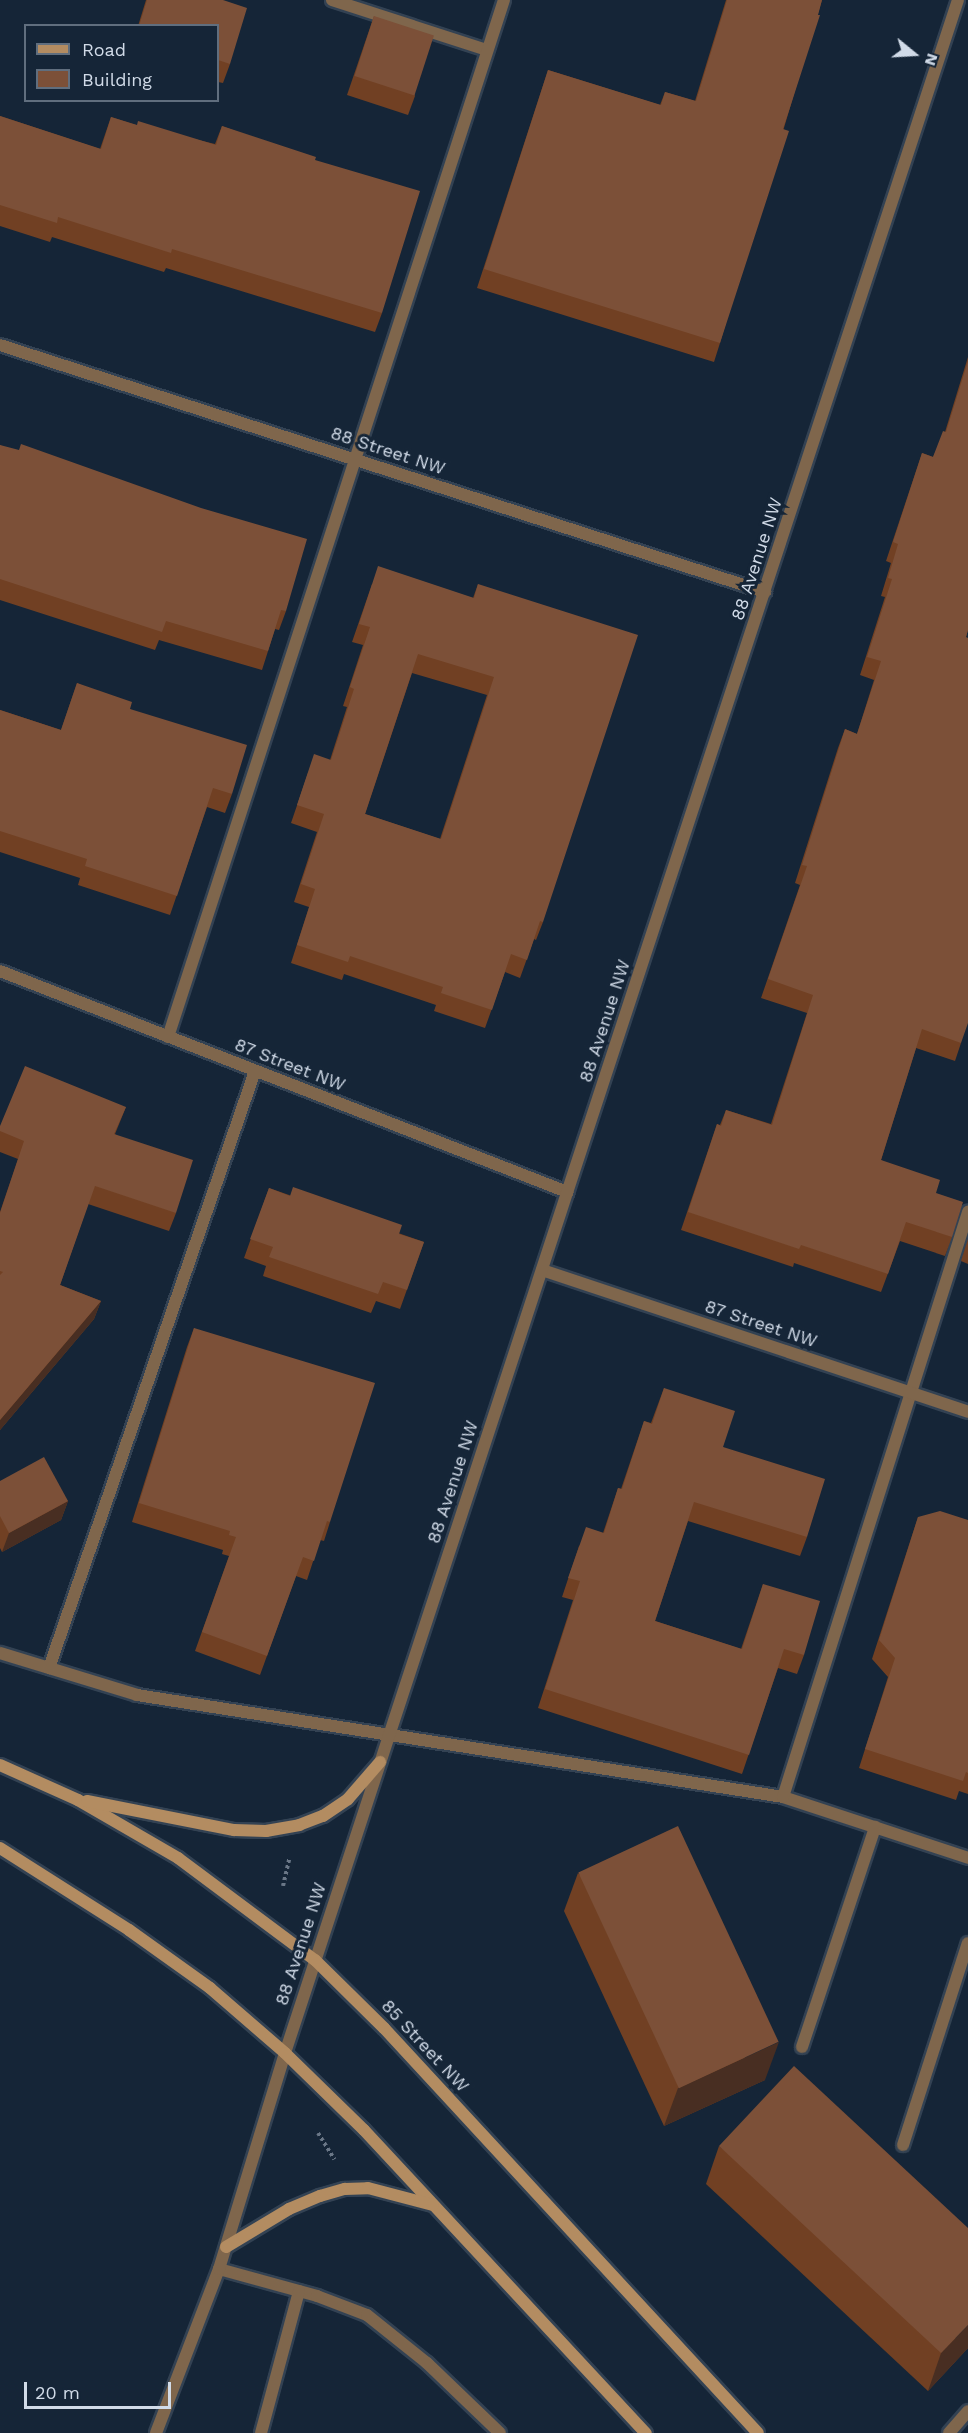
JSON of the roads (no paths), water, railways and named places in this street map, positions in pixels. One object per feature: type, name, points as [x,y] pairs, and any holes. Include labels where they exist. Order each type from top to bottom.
[{"type":"street","points":[[332,0],[487,50]]},
{"type":"street","points":[[168,1037],[504,0]]},
{"type":"street","name":"88 Avenue NW","points":[[156,2433],[219,2269],[315,1960],[958,0]]},
{"type":"street","name":"88 Street NW","points":[[0,345],[765,592]]},
{"type":"street","name":"87 Street NW","points":[[0,972],[567,1192]]},
{"type":"street","points":[[49,1668],[255,1071]]},
{"type":"street","points":[[783,1797],[968,1212]]},
{"type":"street","name":"87 Street NW","points":[[542,1270],[968,1412]]},
{"type":"street","points":[[0,1653],[137,1695],[783,1797],[968,1858]]},
{"type":"street","points":[[78,1800],[234,1830],[266,1831],[299,1825],[323,1816],[348,1799],[380,1761]]},
{"type":"street","name":"85 Street NW","points":[[0,1765],[78,1800],[178,1858],[315,1960],[384,2028],[758,2433]]},
{"type":"street","points":[[802,2047],[875,1827]]},
{"type":"street","points":[[0,1848],[147,1942],[210,1988],[285,2053],[364,2130],[646,2433]]},
{"type":"street","points":[[903,2145],[968,1943]]},
{"type":"street","points":[[226,2247],[289,2210],[320,2196],[345,2190],[368,2188],[435,2206]]},
{"type":"street","points":[[219,2269],[299,2291],[368,2315],[386,2327],[427,2363],[500,2433]]},
{"type":"street","points":[[261,2433],[299,2291]]},
{"type":"street","points":[[949,2433],[968,2411]]}]
